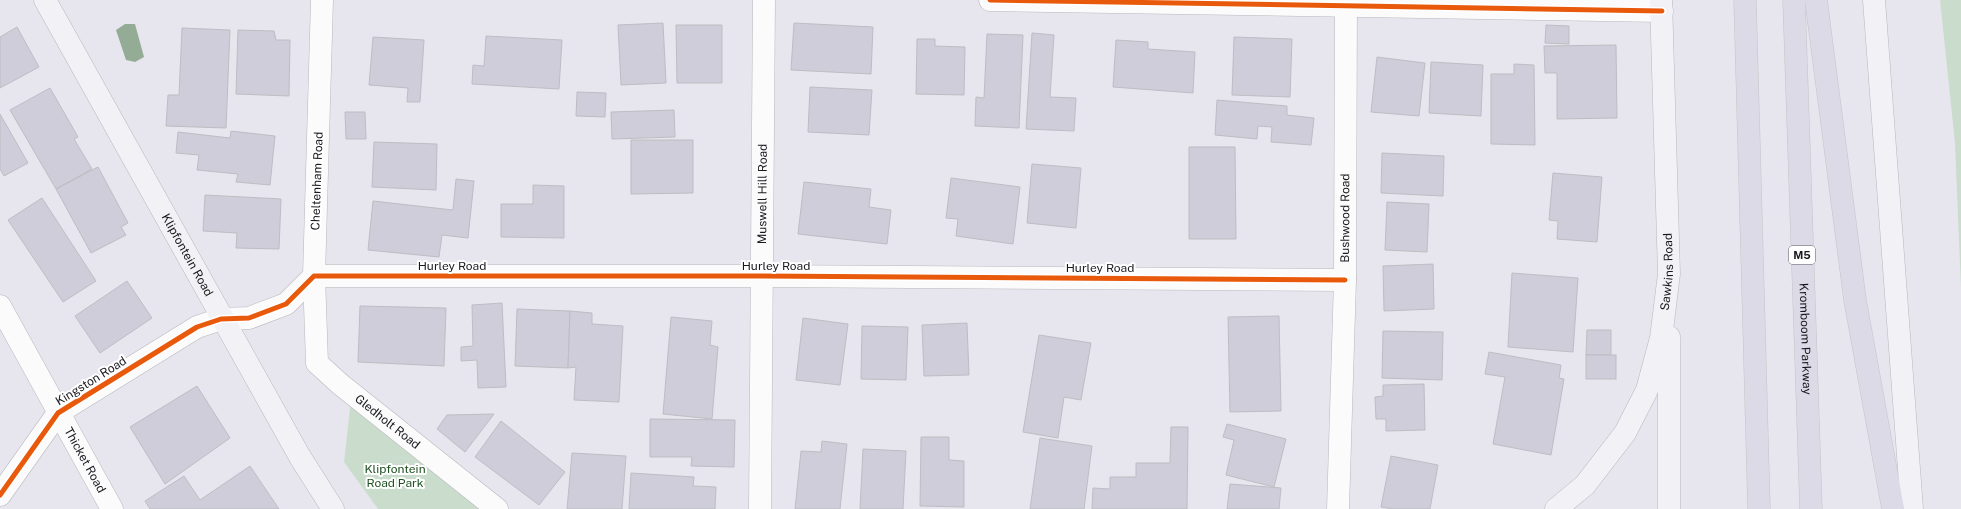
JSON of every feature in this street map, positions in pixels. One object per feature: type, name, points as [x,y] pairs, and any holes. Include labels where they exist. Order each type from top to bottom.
[{"type":"highway","points":[[1745,0],[1759,509]]},
{"type":"highway","name":"Kromboom Parkway","points":[[1794,0],[1811,509]]},
{"type":"highway","points":[[1816,0],[1855,300],[1893,509]]},
{"type":"highway","points":[[1754,509],[1757,450]]},
{"type":"main road","name":"Klipfontein Road","points":[[45,0],[221,319],[328,507]]},
{"type":"main road","points":[[1874,0],[1912,509]]},
{"type":"main road","name":"Sawkins Road","points":[[1556,509],[1585,485],[1625,432],[1647,390],[1661,338],[1669,274],[1662,5]]},
{"type":"main road","points":[[1669,274],[1669,509]]},
{"type":"street","name":"Cheltenham Road","points":[[317,363],[314,276],[322,0]]},
{"type":"street","name":"Muswell Hill Road","points":[[760,509],[764,0]]},
{"type":"street","points":[[990,0],[1662,5]]},
{"type":"street","name":"Bushwood Road","points":[[1338,509],[1345,280],[1346,3]]},
{"type":"street","points":[[221,319],[249,318],[286,304],[314,276]]},
{"type":"street","name":"Hurley Road","points":[[314,276],[762,276],[1345,280]]},
{"type":"street","name":"Thicket Road","points":[[0,306],[112,509]]},
{"type":"street","name":"Kingston Road","points":[[0,495],[58,413],[197,327],[221,319]]},
{"type":"street","name":"Gledholt Road","points":[[317,363],[340,384],[497,509]]},
{"type":"green space","points":[[1940,0],[1961,0],[1961,288],[1955,143]]},
{"type":"green space","name":"Klipfontein Road Park","points":[[351,400],[487,509],[378,509],[344,462]]},
{"type":"shaded area","points":[[125,24],[135,24],[144,57],[135,62],[126,60],[116,30]]},
{"type":"building","points":[[663,23],[666,83],[621,85],[618,25]]},
{"type":"building","points":[[794,23],[873,27],[871,74],[791,70]]},
{"type":"building","points":[[676,25],[722,25],[722,83],[677,83]]},
{"type":"building","points":[[1546,25],[1569,26],[1569,44],[1545,43]]},
{"type":"building","points":[[17,27],[39,67],[0,88],[0,37]]},
{"type":"building","points":[[182,28],[230,30],[226,128],[166,126],[168,95],[179,95]]},
{"type":"building","points":[[238,30],[274,31],[276,40],[290,40],[289,96],[236,94]]},
{"type":"building","points":[[1032,33],[1054,35],[1050,97],[1076,98],[1074,131],[1026,129]]},
{"type":"building","points":[[987,34],[1023,35],[1019,128],[975,126],[976,97],[984,98]]},
{"type":"building","points":[[486,36],[562,40],[559,89],[472,84],[473,65],[484,66]]},
{"type":"building","points":[[373,37],[424,40],[420,102],[407,102],[408,88],[369,85]]},
{"type":"building","points":[[1234,37],[1292,39],[1290,97],[1232,95]]},
{"type":"building","points":[[917,39],[935,39],[935,46],[965,47],[964,95],[916,94]]},
{"type":"building","points":[[1116,40],[1148,42],[1148,49],[1195,52],[1193,93],[1113,87]]},
{"type":"building","points":[[1616,45],[1617,118],[1557,119],[1557,73],[1545,73],[1544,46]]},
{"type":"building","points":[[1377,57],[1425,63],[1419,116],[1371,112]]},
{"type":"building","points":[[1431,62],[1483,65],[1481,116],[1429,113]]},
{"type":"building","points":[[1514,64],[1534,65],[1535,145],[1491,144],[1491,74],[1514,74]]},
{"type":"building","points":[[810,87],[872,90],[869,135],[808,132]]},
{"type":"building","points":[[50,88],[78,137],[74,139],[92,169],[56,189],[10,110]]},
{"type":"building","points":[[577,92],[606,93],[605,117],[576,116]]},
{"type":"building","points":[[1217,100],[1287,106],[1287,115],[1314,118],[1311,145],[1271,142],[1272,127],[1258,126],[1257,139],[1215,135]]},
{"type":"building","points":[[674,110],[675,137],[612,139],[611,112]]},
{"type":"building","points":[[345,112],[365,112],[366,139],[346,139]]},
{"type":"building","points":[[0,114],[28,163],[4,176],[0,169]]},
{"type":"building","points":[[231,131],[275,136],[270,185],[236,182],[238,174],[197,170],[199,155],[176,153],[178,132],[230,138]]},
{"type":"building","points":[[631,140],[693,140],[693,193],[631,194]]},
{"type":"building","points":[[374,142],[437,144],[436,190],[372,187]]},
{"type":"building","points":[[1189,147],[1235,147],[1236,239],[1189,239]]},
{"type":"building","points":[[1382,153],[1444,156],[1443,196],[1381,193]]},
{"type":"building","points":[[1032,164],[1081,168],[1076,228],[1027,223]]},
{"type":"building","points":[[98,167],[128,223],[121,227],[126,235],[91,253],[56,189]]},
{"type":"building","points":[[1553,173],[1602,177],[1597,242],[1557,239],[1558,221],[1549,220]]},
{"type":"building","points":[[951,178],[1020,187],[1013,244],[956,236],[958,219],[946,218]]},
{"type":"building","points":[[456,179],[474,181],[468,238],[442,235],[439,257],[368,250],[373,201],[453,210]]},
{"type":"building","points":[[804,182],[871,189],[869,207],[891,210],[887,244],[798,234]]},
{"type":"building","points":[[533,185],[564,186],[564,238],[501,237],[501,204],[533,204]]},
{"type":"building","points":[[205,195],[281,199],[279,249],[236,248],[237,233],[203,231]]},
{"type":"building","points":[[42,198],[96,281],[63,302],[8,220]]},
{"type":"building","points":[[1387,202],[1429,204],[1427,252],[1385,250]]},
{"type":"building","points":[[1433,264],[1434,309],[1384,311],[1383,266]]},
{"type":"building","points":[[1512,273],[1578,278],[1573,352],[1508,347]]},
{"type":"building","points":[[127,281],[152,318],[100,353],[75,316]]},
{"type":"building","points":[[502,303],[506,387],[478,388],[477,360],[461,361],[461,347],[473,346],[472,305]]},
{"type":"building","points":[[360,306],[446,308],[444,366],[358,362]]},
{"type":"building","points":[[517,309],[570,311],[568,368],[515,366]]},
{"type":"building","points":[[570,311],[592,313],[592,324],[623,326],[619,402],[574,400],[576,367],[568,368]]},
{"type":"building","points":[[1279,316],[1281,411],[1230,412],[1228,317]]},
{"type":"building","points":[[671,317],[712,321],[710,345],[718,347],[712,419],[663,414]]},
{"type":"building","points":[[803,318],[848,324],[840,385],[796,380]]},
{"type":"building","points":[[967,323],[969,375],[924,376],[922,325]]},
{"type":"building","points":[[862,326],[908,327],[906,380],[861,379]]},
{"type":"building","points":[[1587,330],[1611,330],[1611,355],[1586,355]]},
{"type":"building","points":[[1383,331],[1443,332],[1442,380],[1382,378]]},
{"type":"building","points":[[1039,335],[1091,343],[1081,400],[1064,397],[1058,438],[1023,432]]},
{"type":"building","points":[[1489,352],[1561,365],[1559,378],[1564,379],[1551,455],[1493,444],[1505,377],[1485,374]]},
{"type":"building","points":[[1586,355],[1616,355],[1616,379],[1586,379]]},
{"type":"building","points":[[1424,384],[1425,430],[1386,431],[1386,419],[1376,419],[1375,397],[1383,396],[1383,385]]},
{"type":"building","points":[[197,386],[230,438],[165,484],[130,427]]},
{"type":"building","points":[[494,414],[465,452],[437,429],[447,415]]},
{"type":"building","points":[[650,419],[735,420],[734,467],[691,466],[692,457],[650,457]]},
{"type":"building","points":[[501,421],[565,472],[539,505],[475,457]]},
{"type":"building","points":[[1227,424],[1286,439],[1274,487],[1226,475],[1234,440],[1223,437]]},
{"type":"building","points":[[1171,427],[1188,427],[1187,509],[1092,509],[1093,488],[1110,489],[1110,477],[1136,477],[1136,463],[1170,463]]},
{"type":"building","points":[[921,437],[949,437],[949,460],[964,461],[964,507],[920,506]]},
{"type":"building","points":[[1040,438],[1092,446],[1084,509],[1030,509]]},
{"type":"building","points":[[822,441],[847,444],[840,509],[795,509],[801,451],[821,452]]},
{"type":"building","points":[[863,449],[906,451],[903,509],[860,509]]},
{"type":"building","points":[[572,453],[626,456],[622,509],[567,509]]},
{"type":"building","points":[[1391,456],[1438,465],[1430,509],[1393,509],[1381,507]]},
{"type":"building","points":[[250,466],[279,509],[150,509],[145,501],[184,476],[200,500]]},
{"type":"building","points":[[631,473],[694,477],[693,486],[716,487],[715,509],[629,509]]},
{"type":"building","points":[[1230,484],[1281,488],[1279,509],[1227,509]]},
{"type":"cycle path","points":[[990,0],[1662,11]]},
{"type":"cycle path","points":[[0,495],[58,413],[197,327],[221,319],[249,318],[286,304],[314,276],[762,276],[1345,280]]}]
